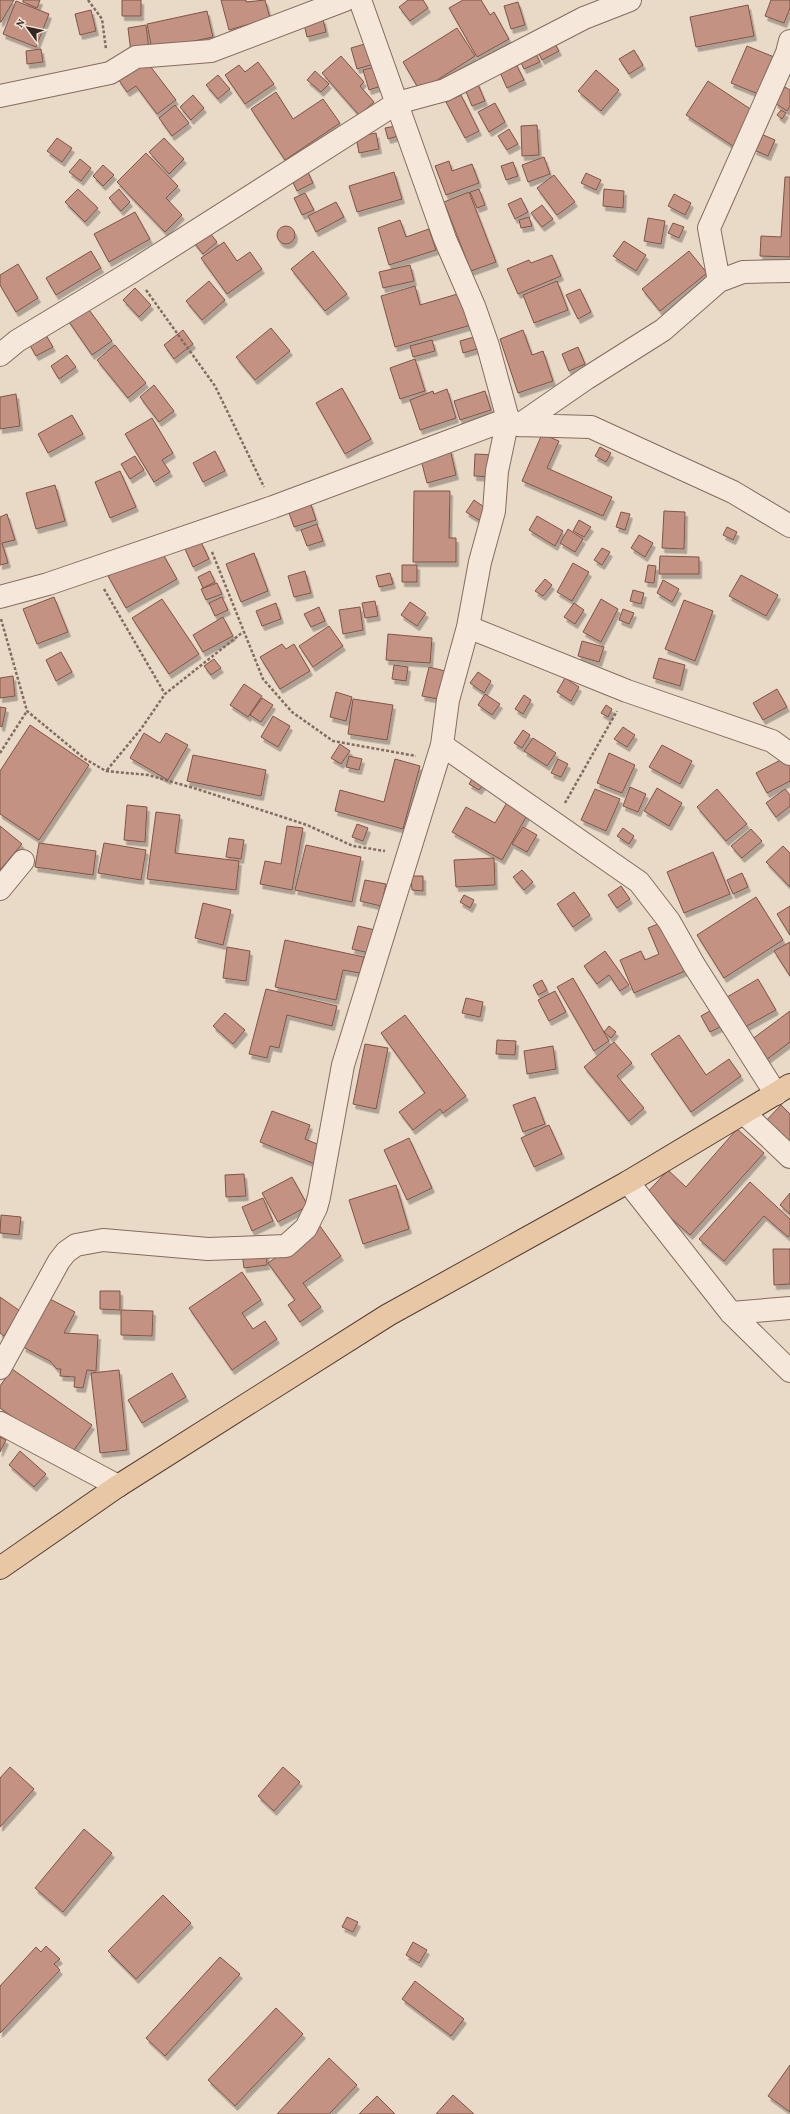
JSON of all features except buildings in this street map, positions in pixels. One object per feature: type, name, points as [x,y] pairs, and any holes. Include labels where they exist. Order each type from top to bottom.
[{"type":"main road","points":[[0,1568],[118,1486],[388,1314],[628,1182],[783,1089]]},
{"type":"street","points":[[0,96],[110,74],[136,57],[211,51],[345,0]]},
{"type":"street","points":[[0,1368],[59,1261],[66,1252],[76,1245],[103,1240],[208,1249],[286,1246],[306,1228],[316,1208],[319,1197],[343,1065],[439,753],[448,700],[468,627],[480,562],[494,512],[497,471],[514,422],[474,306],[445,239],[360,0]]},
{"type":"street","points":[[0,355],[17,341],[133,271],[397,103],[445,90],[584,18],[630,0]]},
{"type":"street","points":[[719,281],[709,228],[787,53],[790,41]]},
{"type":"street","points":[[0,597],[48,584],[514,422],[599,371],[663,330],[719,281],[743,272],[790,271]]},
{"type":"street","points":[[514,422],[592,427],[721,486],[790,526]]},
{"type":"street","points":[[468,627],[627,691],[772,742],[790,754]]},
{"type":"street","points":[[439,753],[553,824],[629,874],[645,889],[670,921],[694,965],[783,1089]]},
{"type":"street","points":[[0,888],[23,861]]},
{"type":"street","points":[[744,1113],[790,1157]]},
{"type":"street","points":[[628,1182],[731,1313],[790,1371]]},
{"type":"street","points":[[731,1313],[790,1308]]},
{"type":"street","points":[[0,1423],[118,1486]]},
{"type":"path","points":[[88,0],[102,19],[110,74]]},
{"type":"path","points":[[133,271],[215,386],[273,507]]},
{"type":"path","points":[[203,531],[263,680],[292,712],[333,741],[439,753]]},
{"type":"path","points":[[92,568],[165,694]]},
{"type":"path","points":[[0,617],[27,711],[85,759],[106,770],[148,775],[307,824],[353,846],[408,854]]},
{"type":"path","points":[[106,770],[141,729],[165,694],[243,632]]},
{"type":"path","points":[[553,824],[627,691]]},
{"type":"path","points":[[0,753],[27,711]]}]
